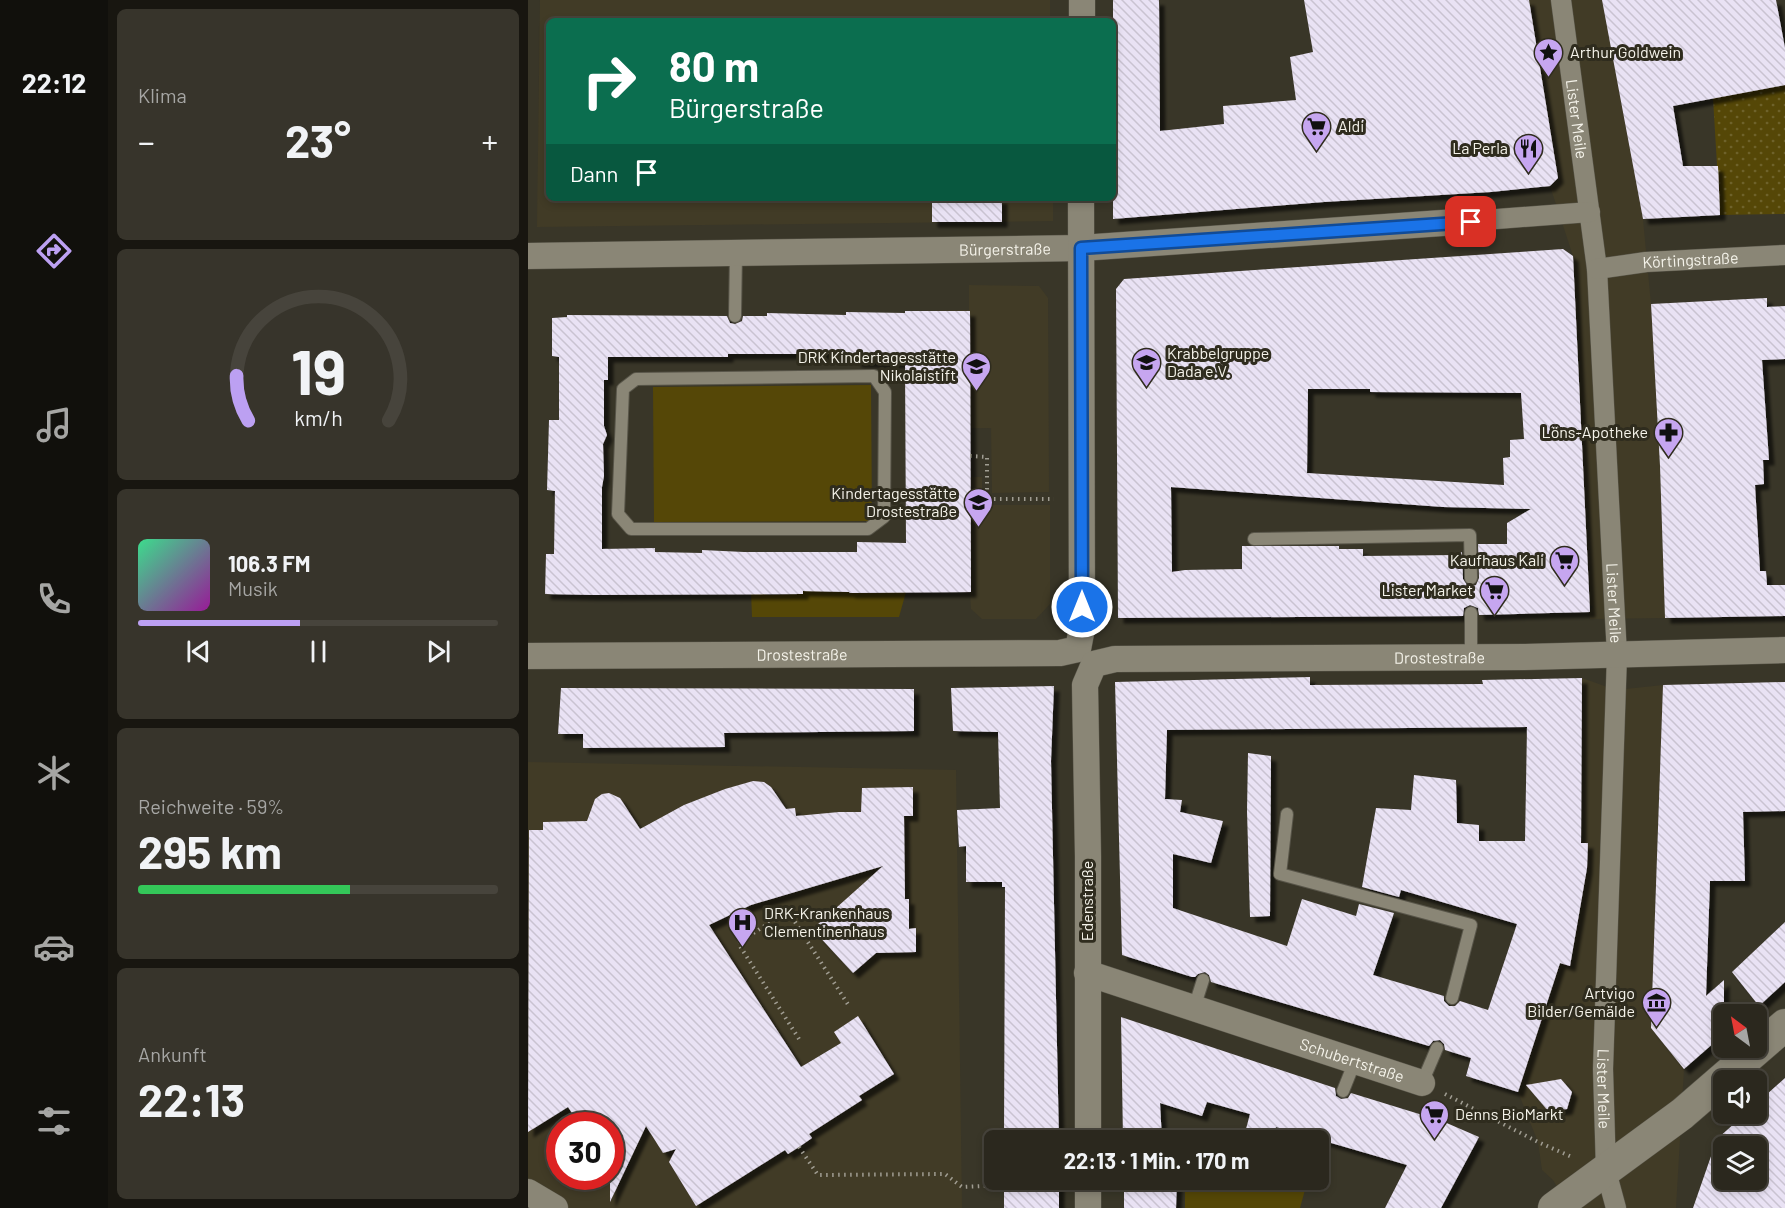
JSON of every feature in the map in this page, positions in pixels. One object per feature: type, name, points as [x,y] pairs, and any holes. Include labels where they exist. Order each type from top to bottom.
[{"type":"street","points":[[1082,0],[1082,18]]},
{"type":"street","name":"Lister Meile","points":[[1561,0],[1597,269],[1617,655],[1603,1069],[1606,1171],[1616,1208]]},
{"type":"street","name":"Edenstraße","points":[[1081,201],[1082,628],[1086,656],[1088,1130]]},
{"type":"street","name":"Bürgerstraße","points":[[528,256],[1081,248],[1590,212]]},
{"type":"street","name":"Körtingstraße","points":[[1597,269],[1646,262],[1785,255]]},
{"type":"street","name":"Drostestraße","points":[[528,656],[1060,654],[1115,659],[1471,657],[1785,650]]},
{"type":"street","name":"Schubertstraße","points":[[1087,973],[1422,1083]]},
{"type":"street","points":[[1554,1208],[1682,1114],[1785,1025]]},
{"type":"street","points":[[1088,1190],[1088,1208]]},
{"type":"street","points":[[528,1192],[555,1208]]},
{"type":"lane","points":[[735,316],[736,253]]},
{"type":"lane","points":[[874,376],[885,392],[884,517],[868,529],[631,529],[618,514],[623,389],[636,380],[874,376]]},
{"type":"lane","points":[[1254,539],[1470,535],[1471,578]]},
{"type":"lane","points":[[1471,657],[1472,613]]},
{"type":"lane","points":[[1287,814],[1280,874],[1471,925],[1452,998]]},
{"type":"lane","points":[[1194,1008],[1203,980]]},
{"type":"lane","points":[[1422,1083],[1437,1048]]},
{"type":"lane","points":[[1343,1091],[1355,1061]]},
{"type":"path","points":[[970,456],[987,457],[987,499],[1082,500]]},
{"type":"path","points":[[799,1039],[738,943],[788,911],[849,1006]]},
{"type":"path","name":"Schubertstraße","points":[[1422,1083],[1538,1142],[1606,1171]]},
{"type":"path","points":[[799,1147],[818,1175],[945,1174],[962,1187],[984,1186]]},
{"type":"shaded area","points":[[540,0],[1050,0],[1050,18],[546,18],[546,201],[1053,201],[1053,221],[537,227]]},
{"type":"shaded area","points":[[1529,0],[1602,0],[1643,219],[1651,304],[1660,466],[1665,618],[1590,619],[1589,611],[1593,607],[1589,604],[1586,556],[1573,256],[1550,186],[1558,178]]},
{"type":"shaded area","points":[[1785,85],[1785,214],[1720,215],[1713,98]]},
{"type":"shaded area","name":"DRK Kindertagesstätte Nikolaistift","points":[[969,285],[1039,286],[1048,298],[1049,492],[992,493],[991,428],[905,429],[905,311],[969,310]]},
{"type":"shaded area","points":[[871,385],[872,521],[654,522],[653,387]]},
{"type":"shaded area","name":"Kindertagesstätte Drostestraße","points":[[982,477],[982,505],[1050,505],[1050,604],[1036,619],[982,619],[971,609],[970,592],[906,592],[906,478]]},
{"type":"shaded area","points":[[803,591],[906,592],[899,617],[752,617],[751,592],[770,595],[803,594]]},
{"type":"shaded area","points":[[1582,678],[1616,690],[1663,685],[1651,1028],[1684,1069],[1676,1208],[1570,1208],[1553,1180],[1542,1170],[1538,1142],[1518,1092],[1581,867]]},
{"type":"shaded area","name":"DRK-Krankenhaus Clementinenhaus","points":[[528,762],[956,770],[962,1208],[555,1208],[528,1192]]},
{"type":"shaded area","points":[[1185,1190],[1305,1190],[1300,1208],[1185,1208]]},
{"type":"building","points":[[1113,0],[1159,0],[1160,131],[1224,124],[1223,106],[1296,100],[1290,57],[1313,52],[1304,0],[1529,0],[1558,178],[1550,186],[1491,192],[1324,202],[1113,219],[1113,201],[1116,201],[1116,18],[1113,18]]},
{"type":"building","points":[[1602,0],[1776,0],[1785,48],[1785,85],[1673,106],[1683,166],[1718,166],[1720,215],[1643,219]]},
{"type":"building","points":[[932,201],[1002,201],[1002,222],[932,222]]},
{"type":"building","points":[[1563,249],[1573,256],[1590,612],[1479,615],[1478,608],[1470,605],[1464,608],[1463,616],[1118,618],[1116,289],[1124,279]],"holes":[[[1308,389],[1370,389],[1370,392],[1521,393],[1524,439],[1510,440],[1510,457],[1503,458],[1504,485],[1307,473]],[[1171,487],[1443,507],[1531,509],[1507,523],[1507,544],[1478,544],[1479,578],[1476,585],[1472,586],[1467,585],[1463,579],[1462,552],[1457,555],[1363,556],[1363,549],[1339,549],[1339,546],[1242,546],[1242,569],[1172,572]]]},
{"type":"building","points":[[1767,298],[1767,307],[1785,306],[1785,359],[1762,360],[1769,460],[1763,460],[1764,484],[1755,485],[1760,571],[1766,571],[1767,585],[1785,585],[1785,616],[1665,618],[1651,304]]},
{"type":"building","points":[[905,311],[970,311],[971,592],[545,594],[546,554],[554,554],[555,491],[547,490],[549,420],[559,420],[559,357],[552,356],[552,318],[567,317],[567,315],[727,316],[730,323],[735,324],[742,321],[743,316],[767,316],[767,313],[846,315],[846,312],[905,313]],"holes":[[[855,354],[856,362],[905,363],[906,543],[857,542],[857,552],[702,550],[702,553],[655,552],[655,548],[602,549],[603,444],[607,435],[604,426],[604,380],[608,380],[608,357]]]},
{"type":"building","points":[[1310,677],[1310,685],[1483,684],[1482,680],[1582,678],[1581,843],[1588,843],[1587,868],[1570,966],[1560,963],[1518,1092],[1466,1076],[1471,1058],[1445,1050],[1440,1040],[1433,1041],[1429,1046],[1211,982],[1209,975],[1205,972],[1192,977],[1122,955],[1115,682]],"holes":[[[1527,727],[1525,841],[1479,841],[1479,825],[1457,823],[1456,780],[1414,775],[1411,810],[1376,808],[1362,887],[1399,897],[1401,890],[1517,924],[1488,1010],[1460,1001],[1455,1006],[1449,1006],[1444,1001],[1444,996],[1373,975],[1394,913],[1359,904],[1356,916],[1302,899],[1287,946],[1173,908],[1173,854],[1211,863],[1223,821],[1180,812],[1182,800],[1165,799],[1167,730]]]},
{"type":"building","points":[[1785,682],[1785,811],[1743,812],[1745,881],[1710,881],[1706,996],[1724,980],[1724,1004],[1713,1004],[1713,1044],[1684,1069],[1651,1028],[1663,685]]},
{"type":"building","points":[[1054,686],[1051,761],[1059,1130],[1004,1130],[1005,887],[1002,887],[1002,882],[966,882],[966,846],[959,847],[957,810],[1000,808],[998,732],[953,731],[951,688]]},
{"type":"building","points":[[561,688],[914,689],[914,731],[724,733],[725,747],[583,748],[583,734],[558,734]]},
{"type":"building","points":[[1248,753],[1271,756],[1270,916],[1250,917]]},
{"type":"building","points":[[753,781],[764,782],[771,787],[786,809],[795,808],[796,816],[861,812],[862,788],[913,787],[913,816],[904,816],[905,899],[909,899],[909,929],[916,928],[916,952],[876,953],[853,973],[817,934],[822,930],[817,925],[883,866],[751,905],[709,925],[801,1067],[841,1043],[834,1032],[858,1016],[894,1074],[859,1096],[862,1100],[809,1134],[812,1138],[799,1147],[788,1154],[785,1150],[696,1206],[669,1162],[676,1149],[663,1153],[646,1126],[624,1172],[624,1112],[571,1112],[568,1107],[560,1112],[546,1112],[546,1121],[528,1132],[529,830],[543,830],[543,822],[587,821],[595,799],[602,794],[609,793],[620,798],[640,829],[684,805]]},
{"type":"building","points":[[1785,922],[1785,982],[1761,1004],[1757,1004],[1732,972]]},
{"type":"building","points":[[1121,1017],[1335,1088],[1336,1096],[1341,1099],[1348,1098],[1351,1093],[1442,1121],[1479,1137],[1441,1208],[1385,1208],[1407,1165],[1329,1142],[1329,1130],[1286,1130],[1276,1127],[1275,1130],[1246,1130],[1250,1114],[1207,1102],[1202,1116],[1160,1103],[1161,1130],[1123,1130]]},
{"type":"building","points":[[1785,1078],[1785,1208],[1693,1208],[1713,1150],[1713,1190],[1767,1190],[1767,1136],[1720,1136],[1734,1124],[1767,1124],[1767,1094]]},
{"type":"building","points":[[1561,1079],[1572,1092],[1567,1109],[1549,1112],[1526,1085]]},
{"type":"building","points":[[610,1190],[616,1190],[610,1202]]},
{"type":"building","points":[[1004,1190],[1059,1190],[1059,1208],[1004,1208]]},
{"type":"building","points":[[1124,1190],[1177,1190],[1176,1208],[1124,1208]]},
{"type":"place","name":"Arthur Goldwein","points":[[1549,78]]},
{"type":"place","name":"Aldi","points":[[1317,152]]},
{"type":"place","name":"La Perla","points":[[1529,174]]},
{"type":"place","name":"Krabbelgruppe Dada e.V.","points":[[1146,388]]},
{"type":"place","name":"DRK Kindertagesstätte Nikolaistift","points":[[977,392]]},
{"type":"place","name":"Löns-Apotheke","points":[[1669,458]]},
{"type":"place","name":"Kindertagesstätte Drostestraße","points":[[978,528]]},
{"type":"place","name":"Kaufhaus Kali","points":[[1565,586]]},
{"type":"place","name":"Lister Market","points":[[1494,616]]},
{"type":"place","name":"DRK-Krankenhaus Clementinenhaus","points":[[743,948]]},
{"type":"place","name":"Artvigo Bilder/Gemälde","points":[[1656,1028]]},
{"type":"place","name":"Denns BioMarkt","points":[[1434,1140]]},
{"type":"route","points":[[1082,607],[1081,248],[1471,222]]}]
